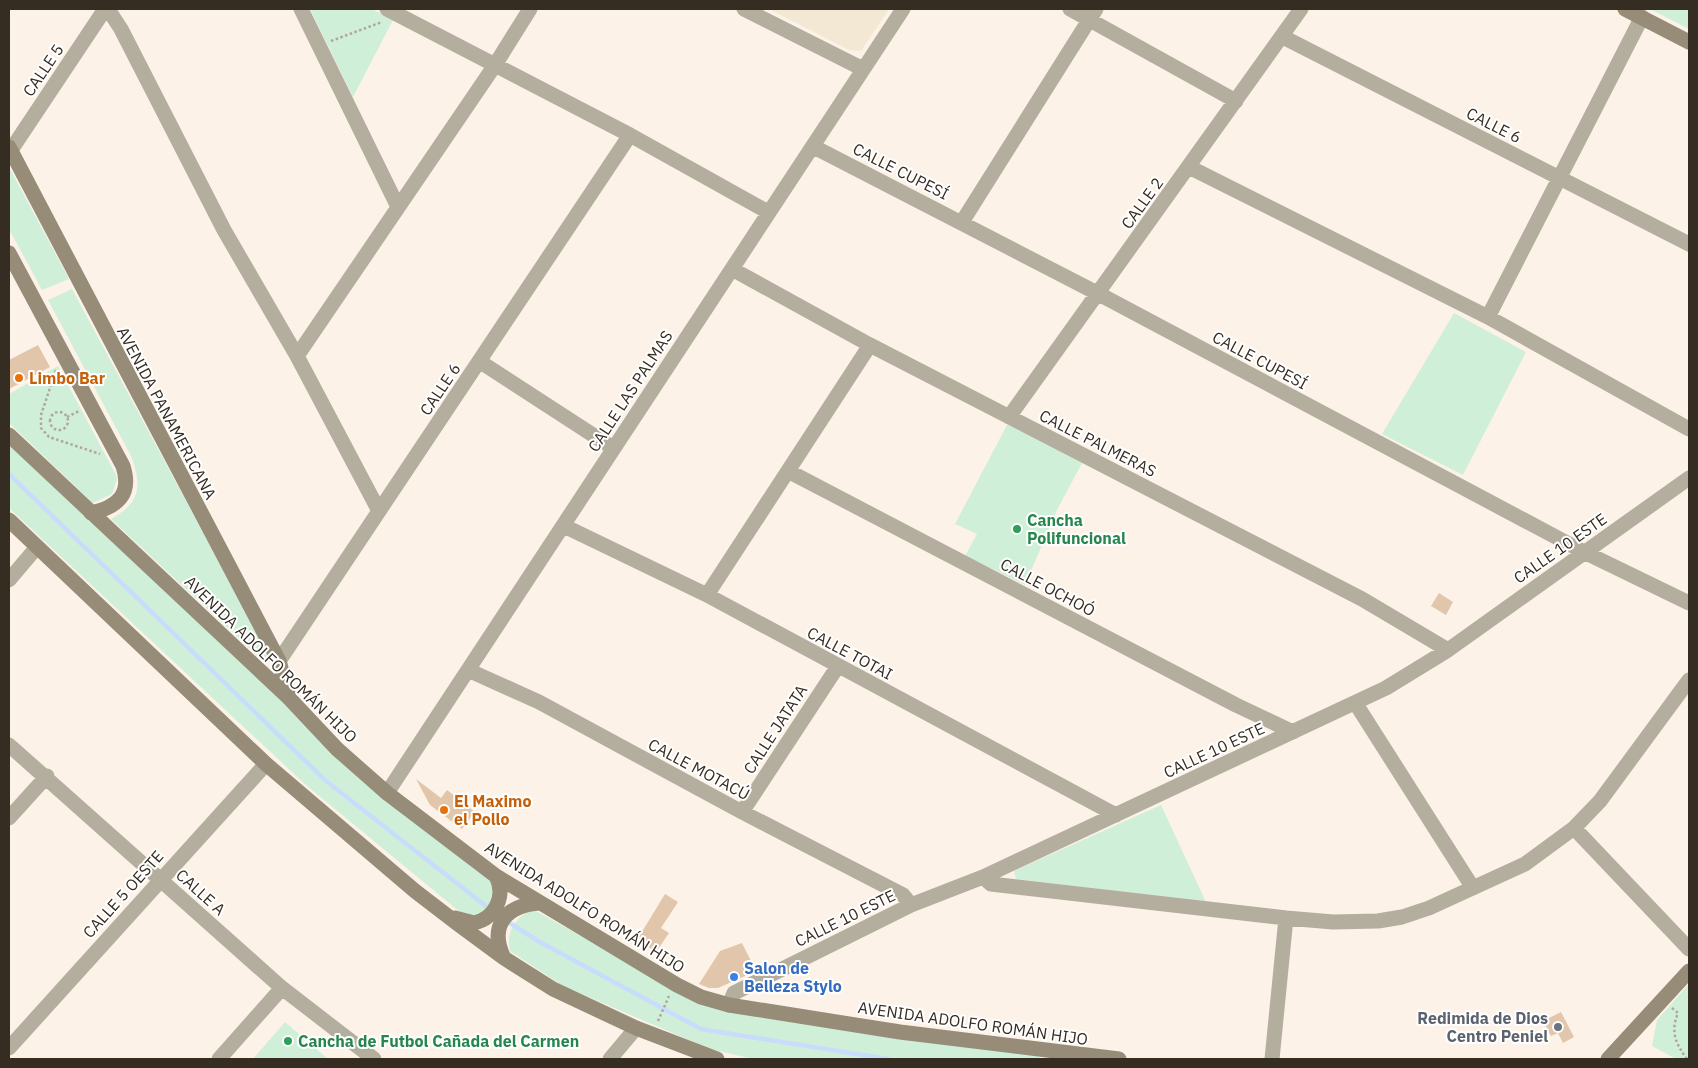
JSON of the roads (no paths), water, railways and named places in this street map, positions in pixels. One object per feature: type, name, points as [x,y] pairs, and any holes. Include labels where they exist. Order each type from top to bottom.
[{"type":"main road","points":[[1625,9],[1689,42]]},
{"type":"main road","name":"AVENIDA PANAMERICANA","points":[[10,148],[144,409],[279,661],[289,698]]},
{"type":"main road","points":[[9,253],[114,449],[127,478],[126,488],[121,498],[113,506],[91,513]]},
{"type":"main road","name":"AVENIDA ADOLFO ROMÁN HIJO","points":[[9,435],[289,698],[337,749],[387,793],[497,879],[677,985],[701,997],[729,1005],[1043,1056],[1119,1059]]},
{"type":"main road","points":[[9,520],[266,764],[415,891],[553,989],[636,1028],[717,1059]]},
{"type":"main road","points":[[415,891],[431,898],[457,919],[467,923],[478,922],[490,915],[498,903],[497,879]]},
{"type":"main road","points":[[501,952],[499,929],[505,916],[514,908],[535,903]]},
{"type":"main road","points":[[1608,1059],[1689,971]]},
{"type":"street","name":"CALLE 5","points":[[10,148],[106,9]]},
{"type":"street","points":[[106,9],[121,29],[224,230],[297,356],[379,512]]},
{"type":"street","points":[[301,9],[398,207]]},
{"type":"street","points":[[297,356],[495,65],[530,9]]},
{"type":"street","points":[[744,9],[863,69]]},
{"type":"street","name":"CALLE LAS PALMAS","points":[[387,793],[903,9]]},
{"type":"street","points":[[1070,9],[1093,14],[1236,100]]},
{"type":"street","name":"CALLE 2","points":[[1009,417],[1302,9]]},
{"type":"street","points":[[393,12],[630,135],[768,212]]},
{"type":"street","points":[[962,222],[1093,14]]},
{"type":"street","points":[[1488,317],[1558,177],[1642,17]]},
{"type":"street","name":"CALLE 6","points":[[1283,36],[1689,244]]},
{"type":"street","name":"CALLE 6","points":[[279,661],[630,135]]},
{"type":"street","name":"CALLE CUPESÍ","points":[[814,146],[1097,293],[1584,552],[1689,603]]},
{"type":"street","points":[[1189,167],[1488,317],[1689,429]]},
{"type":"street","name":"CALLE PALMERAS","points":[[732,269],[870,345],[1362,599],[1448,650]]},
{"type":"street","points":[[707,595],[870,345]]},
{"type":"street","points":[[479,361],[613,448]]},
{"type":"street","name":"CALLE OCHOÓ","points":[[788,470],[1219,696],[1293,732]]},
{"type":"street","name":"CALLE 10 ESTE","points":[[729,1005],[734,993],[911,904],[983,877],[1356,704],[1448,650],[1689,478]]},
{"type":"street","name":"CALLE TOTAI","points":[[564,526],[707,595],[1116,816]]},
{"type":"street","points":[[9,580],[38,547]]},
{"type":"street","name":"CALLE JATATA","points":[[742,812],[838,666]]},
{"type":"street","name":"CALLE MOTACÚ","points":[[468,670],[539,702],[742,812],[903,895],[911,904]]},
{"type":"street","points":[[983,877],[991,884],[1286,918],[1333,922],[1378,921],[1402,917],[1429,908],[1525,864],[1574,828],[1600,801],[1689,680]]},
{"type":"street","points":[[1356,704],[1473,888]]},
{"type":"street","name":"CALLE A","points":[[9,745],[47,776],[282,988],[374,1059]]},
{"type":"street","name":"CALLE 5 OESTE","points":[[11,1041],[266,764]]},
{"type":"street","points":[[9,818],[47,776]]},
{"type":"street","points":[[1574,828],[1689,949]]},
{"type":"street","points":[[1272,1059],[1286,918]]},
{"type":"street","points":[[219,1059],[282,988]]},
{"type":"street","points":[[610,1059],[636,1028]]},
{"type":"waterway","points":[[9,474],[326,781],[491,910]]},
{"type":"waterway","points":[[505,920],[538,941],[701,1029],[888,1059]]},
{"type":"place","name":"Limbo Bar","points":[[19,378]]},
{"type":"place","name":"Cancha Polifuncional","points":[[1017,529]]},
{"type":"place","name":"El Maximo el Pollo","points":[[444,810]]},
{"type":"place","name":"Salon de Belleza Stylo","points":[[734,977]]},
{"type":"place","name":"Redimida de Dios Centro Peniel","points":[[1558,1027]]},
{"type":"place","name":"Cancha de Futbol Cañada del Carmen","points":[[288,1041]]}]
